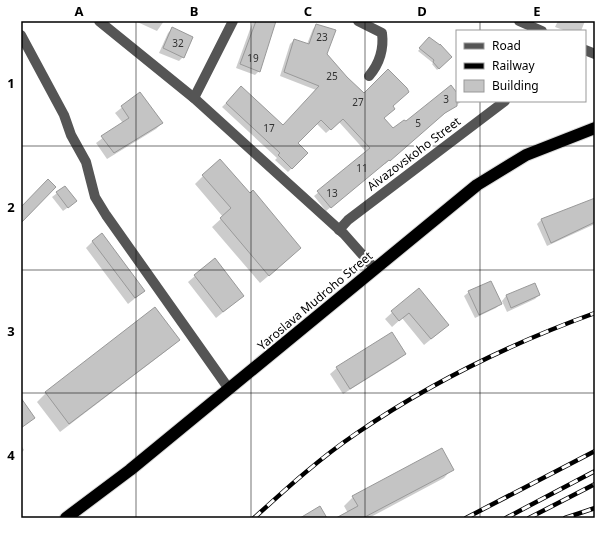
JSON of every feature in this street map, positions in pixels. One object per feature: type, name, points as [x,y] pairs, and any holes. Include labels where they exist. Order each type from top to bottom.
[{"type":"highway","name":"Yaroslava Mudroho Street","points":[[66,518],[130,470],[477,185],[526,155],[595,128]]},
{"type":"street","points":[[99,21],[194,98],[339,230],[375,269]]},
{"type":"street","points":[[194,98],[233,21]]},
{"type":"street","points":[[358,21],[382,33],[383,47],[379,61],[370,76]]},
{"type":"street","points":[[518,21],[540,30]]},
{"type":"street","points":[[21,35],[64,115],[71,135],[86,162],[95,197],[106,215],[229,389]]},
{"type":"street","name":"Aivazovskoho Street","points":[[339,230],[348,220],[504,102]]},
{"type":"building","points":[[256,21],[276,21],[260,72],[240,64]]},
{"type":"building","points":[[316,24],[336,30],[327,54],[347,77],[364,93],[388,69],[407,88],[409,92],[393,106],[395,109],[384,118],[393,128],[404,120],[406,121],[451,85],[456,92],[457,106],[445,113],[390,161],[389,160],[331,208],[317,191],[370,148],[343,119],[331,130],[321,120],[298,143],[308,153],[292,169],[278,155],[280,153],[226,103],[241,86],[283,125],[319,86],[284,72],[294,39],[309,44]]},
{"type":"building","points":[[172,27],[193,37],[184,58],[163,48]]},
{"type":"building","points":[[429,37],[440,44],[452,57],[439,69],[433,62],[434,60],[419,48]]},
{"type":"building","points":[[140,92],[163,123],[114,153],[101,136],[129,118],[121,106]]},
{"type":"building","points":[[220,159],[250,193],[253,190],[301,248],[269,276],[220,218],[231,208],[202,175]]},
{"type":"building","points":[[48,179],[56,187],[21,223],[21,207]]},
{"type":"building","points":[[65,186],[77,201],[68,208],[56,192]]},
{"type":"building","points":[[595,198],[595,222],[551,243],[541,219]]},
{"type":"building","points":[[102,233],[145,291],[135,298],[92,241]]},
{"type":"building","points":[[215,258],[244,296],[223,312],[194,275]]},
{"type":"building","points":[[491,281],[502,304],[479,315],[468,291]]},
{"type":"building","points":[[535,283],[540,295],[511,308],[506,295]]},
{"type":"building","points":[[419,288],[449,325],[431,339],[409,313],[399,321],[391,311]]},
{"type":"building","points":[[155,307],[180,340],[69,424],[45,392]]},
{"type":"building","points":[[392,332],[406,354],[350,389],[336,367]]},
{"type":"building","points":[[21,398],[35,418],[21,428]]},
{"type":"building","points":[[442,448],[454,470],[363,518],[336,518],[358,506],[352,496]]},
{"type":"building","points":[[320,506],[327,518],[300,518]]},
{"type":"railway","points":[[254,518],[330,453],[357,433],[413,397],[502,351],[533,337],[595,313]]},
{"type":"railway","points":[[466,518],[595,451]]},
{"type":"railway","points":[[506,518],[595,471]]},
{"type":"railway","points":[[529,518],[595,484]]},
{"type":"railway","points":[[565,518],[595,508]]}]
